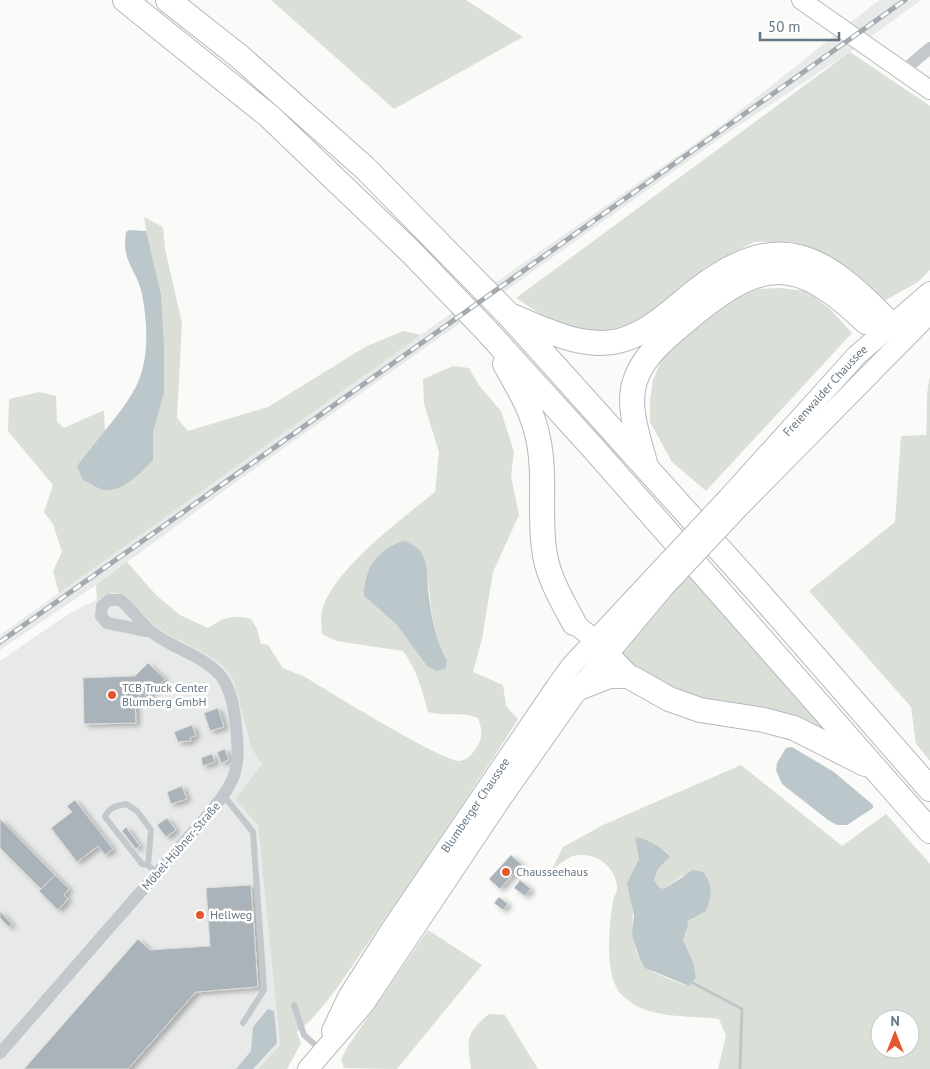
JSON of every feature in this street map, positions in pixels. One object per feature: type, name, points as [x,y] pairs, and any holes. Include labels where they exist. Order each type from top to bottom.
[{"type":"highway","points":[[125,0],[269,116],[359,200],[486,330],[594,449],[930,831]]},
{"type":"highway","points":[[168,0],[240,56],[365,168],[507,313],[758,592],[930,788]]},
{"type":"highway","points":[[507,313],[575,340],[594,342],[624,339],[660,322],[697,290],[730,267],[764,254],[805,259],[822,265],[842,277],[892,337]]},
{"type":"highway","points":[[646,469],[632,398],[638,374],[656,347],[673,331],[706,304],[735,285],[764,272],[801,274],[830,290],[892,337]]},
{"type":"highway","points":[[486,330],[520,390],[538,436],[544,488],[544,549],[555,588],[574,623]]},
{"type":"highway","points":[[632,678],[670,699],[700,710],[764,720],[794,728],[878,772]]},
{"type":"main road","points":[[801,0],[930,90]]},
{"type":"main road","name":"Freienwalder Chaussee","points":[[659,582],[892,337],[930,292]]},
{"type":"main road","name":"Freienwalder Chaussee","points":[[892,337],[930,313]]},
{"type":"main road","name":"Blumberger Chaussee","points":[[308,1069],[364,1004],[501,799],[577,691],[601,647],[659,582]]},
{"type":"main road","points":[[574,623],[632,678]]},
{"type":"main road","points":[[572,665],[576,642],[574,623]]},
{"type":"main road","name":"Blumberger Chaussee","points":[[322,1051],[348,997],[390,931],[572,665],[601,647]]},
{"type":"main road","points":[[577,691],[610,678],[632,678]]},
{"type":"street","points":[[903,71],[930,48]]},
{"type":"street","name":"Möbel-Hübner-Straße","points":[[0,1053],[153,869],[224,796],[231,783],[239,759],[232,700],[228,688],[210,666],[152,632]]},
{"type":"lane","points":[[224,796],[253,832],[264,990],[243,1023]]},
{"type":"lane","points":[[126,804],[137,811],[151,830],[153,869],[142,864],[105,817],[108,811],[115,806],[126,804]]},
{"type":"lane","points":[[294,1004],[304,1035],[322,1051]]},
{"type":"shaded area","points":[[271,0],[466,0],[523,37],[394,109]]},
{"type":"shaded area","points":[[879,0],[921,0],[850,52],[729,132],[232,485],[96,585],[0,650],[0,635],[436,324],[723,124]]},
{"type":"shaded area","points":[[850,52],[930,106],[930,270],[918,282],[882,302],[846,269],[792,242],[754,242],[707,266],[649,318],[602,332],[554,323],[516,298]]},
{"type":"shaded area","points":[[144,217],[163,227],[165,249],[182,323],[177,418],[188,431],[268,407],[365,347],[403,331],[421,335],[59,593],[53,571],[62,552],[53,524],[44,512],[53,485],[8,431],[9,399],[39,392],[56,396],[57,422],[64,428],[104,410],[105,431],[84,456],[153,460],[153,433],[164,393],[150,256]]},
{"type":"shaded area","points":[[129,230],[146,231],[161,295],[164,393],[153,433],[153,460],[125,485],[111,490],[104,490],[83,480],[77,466],[127,402],[139,381],[145,357],[146,318],[140,285],[126,251],[126,232]]},
{"type":"shaded area","points":[[780,288],[807,291],[830,309],[852,333],[706,491],[672,462],[650,422],[650,400],[653,380],[665,351],[731,299],[759,289]]},
{"type":"shaded area","points":[[453,366],[469,368],[478,384],[501,411],[514,452],[511,476],[519,515],[493,572],[482,639],[473,672],[503,685],[506,706],[518,719],[464,803],[327,1002],[297,1032],[301,1043],[287,1069],[258,1069],[280,1045],[258,825],[235,800],[262,764],[252,750],[233,679],[222,665],[154,625],[121,594],[112,592],[97,600],[96,585],[127,562],[157,596],[180,615],[208,628],[219,621],[229,618],[251,619],[257,629],[261,644],[268,645],[283,668],[305,677],[432,751],[460,761],[468,758],[477,747],[481,736],[478,718],[428,712],[415,673],[403,651],[336,641],[322,634],[322,611],[328,595],[339,579],[370,546],[435,492],[439,452],[424,404],[423,379]],"holes":[[[394,544],[422,554],[434,622],[441,649],[447,662],[446,668],[427,666],[396,624],[364,596],[364,587],[371,566]]]},
{"type":"shaded area","points":[[930,377],[930,761],[916,744],[911,707],[809,591],[895,522],[901,436],[926,435]]},
{"type":"shaded area","points":[[403,541],[418,549],[425,562],[434,626],[439,644],[447,661],[446,668],[437,671],[427,666],[396,624],[364,596],[364,586],[369,569],[386,549]]},
{"type":"shaded area","points":[[688,574],[840,745],[723,710],[639,677],[618,649]]},
{"type":"shaded area","points":[[112,592],[121,594],[154,625],[169,635],[222,665],[233,679],[252,750],[262,765],[235,800],[258,825],[280,1045],[258,1069],[0,1069],[0,661],[70,613]]},
{"type":"shaded area","points":[[792,747],[834,772],[873,805],[873,808],[847,825],[837,825],[828,820],[782,784],[776,770],[777,763],[786,748]]},
{"type":"shaded area","points":[[741,765],[842,846],[886,814],[930,864],[930,1069],[718,1069],[726,1036],[719,1019],[670,1015],[645,1010],[624,997],[617,989],[610,965],[609,952],[611,912],[617,889],[616,879],[608,866],[588,855],[573,856],[551,871],[563,847],[603,825]],"holes":[[[637,837],[667,852],[666,862],[658,869],[654,880],[659,887],[664,889],[683,875],[699,913],[687,921],[683,940],[694,964],[696,978],[689,986],[653,972],[644,966],[639,958],[634,935],[633,893],[635,871],[639,860],[635,838]]]},
{"type":"shaded area","points":[[635,837],[654,844],[670,857],[658,869],[654,880],[659,887],[664,889],[693,870],[703,872],[709,881],[710,895],[706,911],[687,921],[688,926],[683,940],[694,964],[696,978],[689,986],[645,968],[640,960],[632,935],[634,916],[627,883],[639,859]]},
{"type":"shaded area","points":[[428,930],[482,965],[397,1069],[344,1068],[341,1059],[348,1046]]},
{"type":"shaded area","points":[[268,1009],[274,1011],[277,1043],[253,1069],[236,1069],[251,1051],[253,1027]]},
{"type":"shaded area","points":[[489,1014],[505,1015],[538,1069],[471,1069],[470,1038],[472,1032]]},
{"type":"building","name":"TCB Truck Center Blumberg GmbH","points":[[148,663],[165,679],[147,697],[143,693],[135,700],[136,723],[84,724],[83,678],[135,676]]},
{"type":"building","points":[[218,708],[224,727],[210,731],[204,713]]},
{"type":"building","points":[[192,725],[196,736],[190,738],[191,741],[178,742],[174,732]]},
{"type":"building","points":[[225,749],[229,760],[221,763],[217,752]]},
{"type":"building","points":[[212,754],[215,762],[203,766],[201,758]]},
{"type":"building","points":[[182,786],[187,799],[171,804],[167,792]]},
{"type":"building","points":[[75,800],[113,849],[105,855],[98,846],[77,862],[51,828],[72,812],[67,806]]},
{"type":"building","points":[[167,818],[176,830],[166,837],[157,825]]},
{"type":"building","points":[[0,819],[55,875],[41,889],[0,848]]},
{"type":"building","points":[[126,827],[140,846],[136,849],[122,831]]},
{"type":"building","name":"Chausseehaus","points":[[511,855],[522,865],[500,889],[489,879]]},
{"type":"building","points":[[55,875],[69,889],[64,895],[68,899],[58,910],[39,891]]},
{"type":"building","points":[[520,880],[531,889],[525,896],[514,888]]},
{"type":"building","name":"Hellweg","points":[[251,885],[258,987],[196,992],[128,1069],[24,1069],[138,939],[150,950],[210,946],[206,888]]},
{"type":"building","points":[[499,897],[508,904],[503,910],[494,903]]},
{"type":"building","points":[[0,911],[12,924],[9,927],[0,918]]},
{"type":"waterway","points":[[693,983],[742,1009],[740,1069]]},
{"type":"railway","points":[[0,642],[905,0]]},
{"type":"place","name":"TCB Truck Center Blumberg GmbH","points":[[112,695]]},
{"type":"place","name":"Chausseehaus","points":[[506,872]]},
{"type":"place","name":"Hellweg","points":[[200,915]]}]
